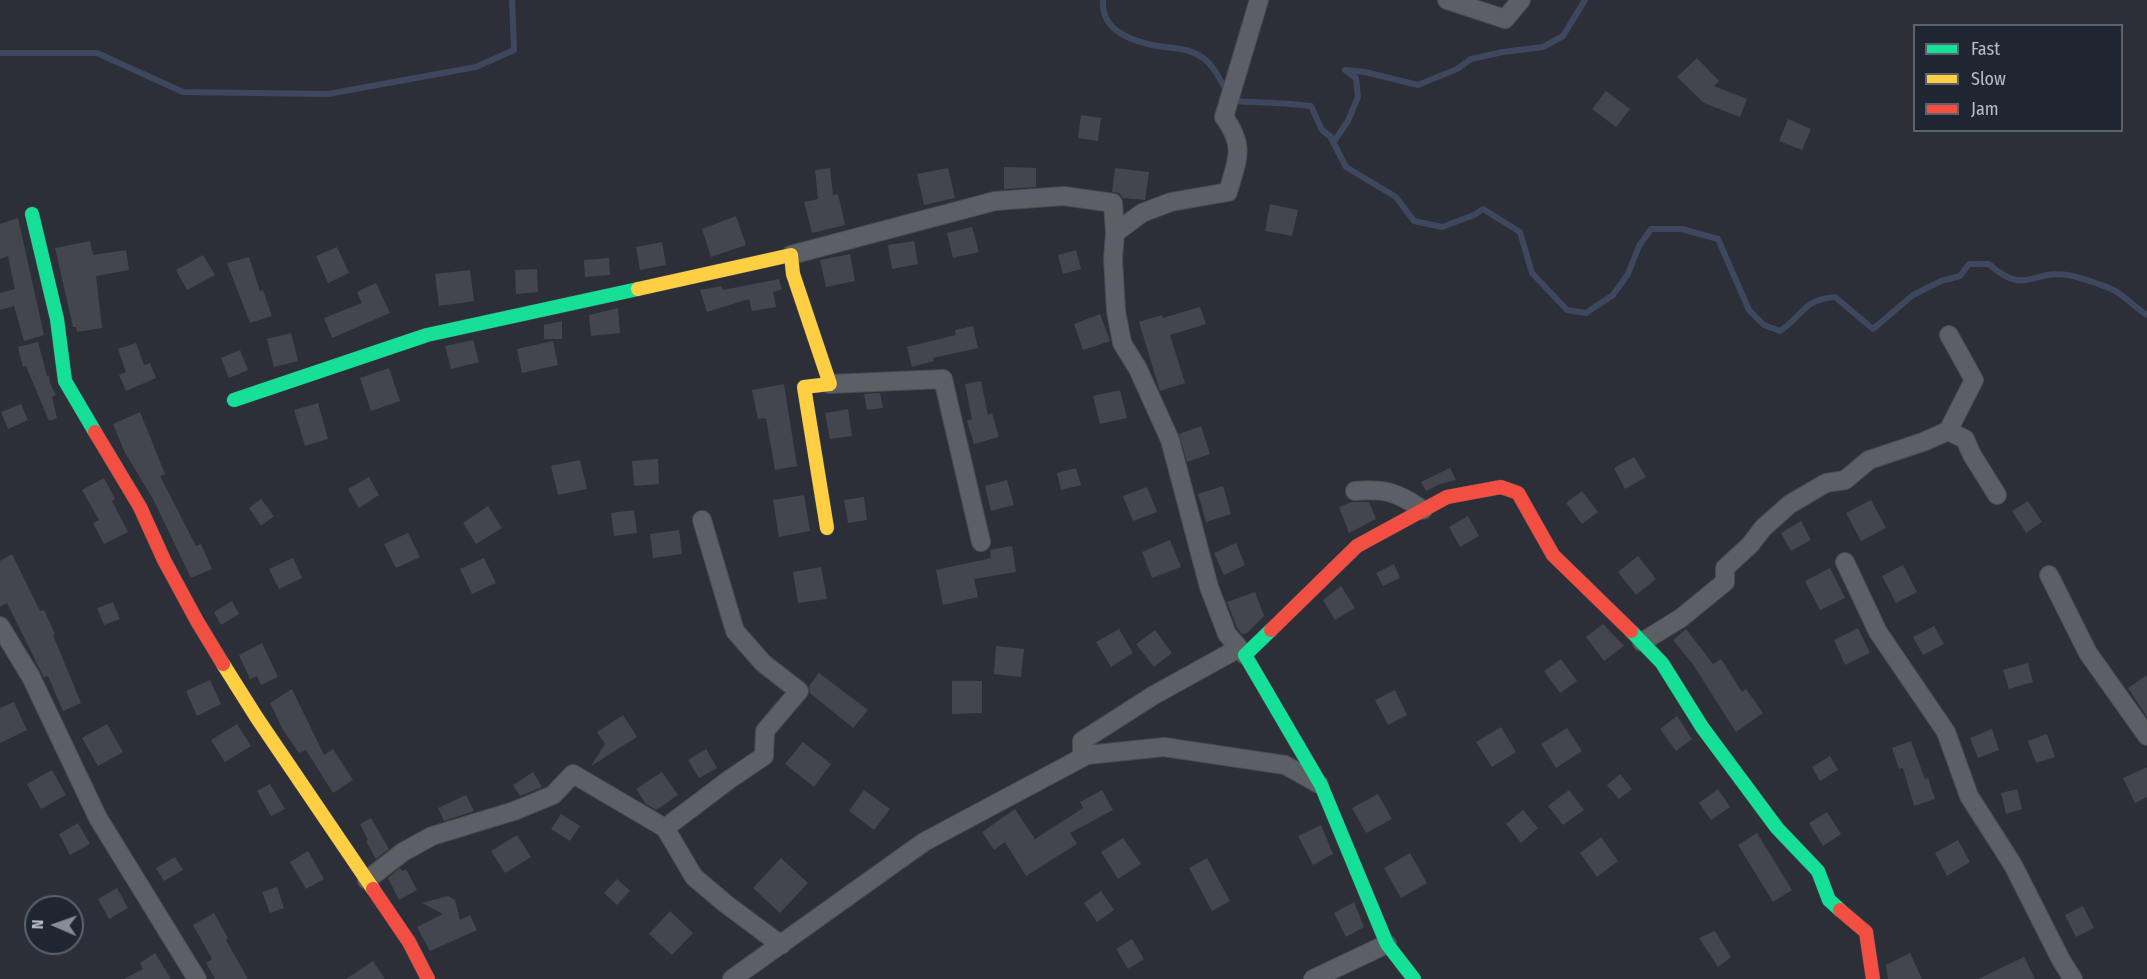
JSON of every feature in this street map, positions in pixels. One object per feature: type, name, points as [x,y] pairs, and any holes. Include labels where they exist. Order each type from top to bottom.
[{"type":"street","points":[[1115,233],[1142,213],[1171,202],[1227,192],[1239,154],[1234,130],[1224,117],[1259,0]]},
{"type":"street","points":[[1447,0],[1505,19],[1521,0]]},
{"type":"street","points":[[234,400],[427,335],[791,255],[995,201],[1064,196],[1113,203],[1116,311],[1122,344],[1138,369],[1170,440],[1209,587],[1227,634],[1242,651],[1321,784],[1387,944],[1414,979]]},
{"type":"street","points":[[32,214],[57,319],[65,381],[140,507],[164,560],[197,621],[257,718],[409,942],[428,979]]},
{"type":"street","points":[[791,255],[793,274],[830,384]]},
{"type":"street","points":[[1642,642],[1681,618],[1725,582],[1725,568],[1750,545],[1763,528],[1790,504],[1826,483],[1845,480],[1869,460],[1948,431],[1974,380],[1949,335]]},
{"type":"street","points":[[827,528],[804,387],[943,379],[981,542]]},
{"type":"street","points":[[1948,431],[1965,439],[1997,495]]},
{"type":"street","points":[[1082,757],[1082,741],[1154,695],[1242,651],[1357,546],[1447,497],[1501,487],[1518,493],[1553,555],[1596,595],[1662,663],[1702,727],[1777,828],[1818,871],[1828,900],[1866,932],[1873,979]]},
{"type":"street","points":[[1355,491],[1373,489],[1403,496],[1423,510]]},
{"type":"street","points":[[665,828],[730,778],[764,756],[765,731],[799,691],[763,663],[735,631],[702,520]]},
{"type":"street","points":[[1845,562],[1878,632],[1946,732],[1970,795],[2013,865],[2073,979]]},
{"type":"street","points":[[2049,575],[2088,653],[2147,736]]},
{"type":"street","points":[[0,626],[31,677],[99,818],[196,979]]},
{"type":"street","points":[[732,979],[924,842],[1087,754],[1164,747],[1285,765],[1321,784]]},
{"type":"street","points":[[367,880],[403,852],[432,836],[514,811],[553,795],[573,774],[665,828],[694,877],[781,945]]},
{"type":"street","points":[[1313,979],[1387,944]]},
{"type":"building","points":[[1697,58],[1719,81],[1714,86],[1747,99],[1740,117],[1704,103],[1677,77]]},
{"type":"building","points":[[1606,91],[1630,109],[1616,127],[1592,109]]},
{"type":"building","points":[[1081,115],[1101,118],[1098,141],[1078,138]]},
{"type":"building","points":[[1788,119],[1811,129],[1802,150],[1779,141]]},
{"type":"building","points":[[1004,167],[1036,168],[1036,187],[1004,189]]},
{"type":"building","points":[[830,168],[833,195],[838,194],[845,225],[812,233],[804,202],[818,199],[815,170]]},
{"type":"building","points":[[948,168],[955,198],[924,205],[917,174]]},
{"type":"building","points":[[1115,168],[1149,172],[1145,200],[1123,198],[1119,193],[1112,192]]},
{"type":"building","points":[[1270,204],[1298,210],[1292,236],[1265,231]]},
{"type":"building","points":[[736,216],[746,245],[711,257],[702,229]]},
{"type":"building","points":[[18,218],[44,335],[24,341],[14,306],[0,310],[0,293],[15,289],[8,256],[0,259],[0,224]]},
{"type":"building","points":[[972,227],[979,252],[953,258],[947,233]]},
{"type":"building","points":[[90,241],[93,255],[126,250],[129,270],[96,276],[102,328],[77,332],[76,327],[73,327],[55,248]]},
{"type":"building","points":[[914,241],[918,264],[892,269],[888,245]]},
{"type":"building","points":[[662,242],[666,265],[640,270],[636,247]]},
{"type":"building","points":[[337,247],[349,273],[328,283],[316,256]]},
{"type":"building","points":[[1076,250],[1081,269],[1063,274],[1058,255]]},
{"type":"building","points":[[850,254],[855,281],[826,287],[820,260]]},
{"type":"building","points":[[203,255],[215,275],[187,290],[176,270]]},
{"type":"building","points":[[249,257],[260,291],[263,290],[272,316],[250,323],[227,263]]},
{"type":"building","points":[[609,258],[610,275],[585,277],[584,260]]},
{"type":"building","points":[[537,269],[538,292],[516,294],[515,270]]},
{"type":"building","points":[[470,270],[474,301],[439,306],[435,274]]},
{"type":"building","points":[[779,279],[782,289],[773,292],[776,307],[752,311],[749,299],[707,312],[700,290],[721,286],[723,290]]},
{"type":"building","points":[[376,283],[390,313],[332,338],[324,318],[362,303],[357,292]]},
{"type":"building","points":[[1200,307],[1206,324],[1170,335],[1185,383],[1160,391],[1139,322],[1162,315],[1163,318]]},
{"type":"building","points":[[618,308],[620,333],[591,336],[589,315]]},
{"type":"building","points":[[1100,314],[1110,341],[1083,350],[1074,324]]},
{"type":"building","points":[[562,321],[562,339],[544,339],[544,325]]},
{"type":"building","points":[[973,326],[978,348],[933,358],[934,361],[912,367],[907,347],[956,335],[955,330]]},
{"type":"building","points":[[291,333],[298,361],[274,367],[267,339]]},
{"type":"building","points":[[473,340],[479,362],[451,369],[445,346]]},
{"type":"building","points":[[553,341],[558,365],[522,373],[517,349]]},
{"type":"building","points":[[38,342],[47,376],[49,375],[56,395],[52,397],[57,418],[49,421],[26,366],[23,367],[18,347]]},
{"type":"building","points":[[136,343],[144,365],[150,363],[156,378],[126,391],[119,375],[126,372],[118,349]]},
{"type":"building","points":[[240,350],[248,370],[229,378],[221,358]]},
{"type":"building","points":[[389,368],[400,401],[371,411],[360,378]]},
{"type":"building","points":[[981,381],[988,415],[992,413],[999,437],[974,444],[967,421],[972,419],[965,384]]},
{"type":"building","points":[[784,384],[797,466],[775,470],[766,418],[758,419],[752,390]]},
{"type":"building","points":[[1120,390],[1127,418],[1100,424],[1093,396]]},
{"type":"building","points":[[880,393],[883,408],[867,410],[864,394]]},
{"type":"building","points":[[318,403],[328,439],[305,446],[294,410]]},
{"type":"building","points":[[21,404],[28,420],[8,429],[1,412]]},
{"type":"building","points":[[848,409],[852,436],[830,439],[825,413]]},
{"type":"building","points":[[140,412],[165,474],[160,476],[196,546],[201,544],[212,569],[191,578],[153,499],[124,451],[113,424]]},
{"type":"building","points":[[1201,426],[1210,454],[1187,462],[1179,434]]},
{"type":"building","points":[[1634,457],[1646,477],[1625,489],[1614,468]]},
{"type":"building","points":[[658,459],[659,484],[634,486],[632,461]]},
{"type":"building","points":[[580,460],[587,489],[558,495],[551,466]]},
{"type":"building","points":[[1076,468],[1081,485],[1061,490],[1057,473]]},
{"type":"building","points":[[1450,468],[1456,480],[1426,491],[1421,482]]},
{"type":"building","points":[[369,477],[379,495],[359,508],[348,489]]},
{"type":"building","points":[[104,478],[115,499],[112,501],[128,532],[104,544],[93,523],[99,520],[82,490]]},
{"type":"building","points":[[1007,480],[1014,505],[991,511],[985,486]]},
{"type":"building","points":[[1223,486],[1231,514],[1206,522],[1198,494]]},
{"type":"building","points":[[1147,487],[1157,512],[1133,521],[1123,496]]},
{"type":"building","points":[[1582,491],[1598,512],[1582,524],[1566,503]]},
{"type":"building","points":[[804,495],[810,531],[779,537],[773,500]]},
{"type":"building","points":[[864,497],[867,520],[848,523],[844,500]]},
{"type":"building","points":[[261,499],[274,516],[261,526],[249,508]]},
{"type":"building","points":[[1871,500],[1886,528],[1861,541],[1846,513]]},
{"type":"building","points":[[2028,501],[2042,522],[2026,533],[2012,511]]},
{"type":"building","points":[[1352,502],[1369,502],[1376,519],[1349,533],[1339,507]]},
{"type":"building","points":[[488,506],[502,528],[476,544],[463,523]]},
{"type":"building","points":[[634,510],[637,533],[614,536],[611,513]]},
{"type":"building","points":[[1468,516],[1479,536],[1460,547],[1449,527]]},
{"type":"building","points":[[1801,521],[1811,540],[1791,551],[1781,533]]},
{"type":"building","points":[[679,530],[682,554],[653,558],[650,534]]},
{"type":"building","points":[[408,533],[420,557],[396,568],[384,544]]},
{"type":"building","points":[[1170,540],[1181,567],[1152,578],[1142,552]]},
{"type":"building","points":[[1236,543],[1245,565],[1224,575],[1214,553]]},
{"type":"building","points":[[1012,546],[1016,572],[974,579],[978,597],[943,605],[936,570],[991,558],[990,550]]},
{"type":"building","points":[[12,554],[40,611],[44,610],[81,703],[63,711],[48,676],[44,678],[7,603],[0,607],[0,561]]},
{"type":"building","points":[[1638,556],[1656,579],[1636,595],[1618,572]]},
{"type":"building","points":[[293,558],[302,578],[279,589],[269,569]]},
{"type":"building","points":[[484,558],[496,583],[472,594],[460,569]]},
{"type":"building","points":[[1394,564],[1400,578],[1383,586],[1376,573]]},
{"type":"building","points":[[1903,565],[1917,592],[1896,603],[1882,576]]},
{"type":"building","points":[[821,567],[827,599],[798,603],[793,572]]},
{"type":"building","points":[[1830,568],[1845,598],[1820,610],[1805,581]]},
{"type":"building","points":[[1341,586],[1355,608],[1335,620],[1323,600]]},
{"type":"building","points":[[1255,592],[1264,616],[1247,633],[1242,634],[1237,628],[1227,602]]},
{"type":"building","points":[[232,601],[239,614],[221,625],[214,612]]},
{"type":"building","points":[[113,602],[120,619],[104,625],[97,608]]},
{"type":"building","points":[[1603,624],[1624,646],[1604,661],[1586,637]]},
{"type":"building","points":[[1934,626],[1944,644],[1923,655],[1913,637]]},
{"type":"building","points":[[1858,628],[1870,653],[1845,665],[1834,640]]},
{"type":"building","points":[[1119,629],[1133,653],[1111,667],[1096,642]]},
{"type":"building","points":[[1686,629],[1713,664],[1721,659],[1742,692],[1746,689],[1763,713],[1736,732],[1692,663],[1673,640]]},
{"type":"building","points":[[1155,630],[1172,653],[1154,667],[1136,644]]},
{"type":"building","points":[[262,643],[278,677],[261,685],[257,676],[250,679],[239,655]]},
{"type":"building","points":[[996,646],[1024,649],[1021,677],[994,674]]},
{"type":"building","points":[[1561,659],[1577,681],[1560,693],[1544,671]]},
{"type":"building","points":[[2028,663],[2033,682],[2009,689],[2003,670]]},
{"type":"building","points":[[819,673],[868,710],[853,728],[810,693],[809,686]]},
{"type":"building","points":[[2147,675],[2147,717],[2128,688]]},
{"type":"building","points":[[210,680],[221,704],[197,716],[186,691]]},
{"type":"building","points":[[952,681],[982,681],[982,713],[952,714]]},
{"type":"building","points":[[292,689],[324,755],[333,749],[353,780],[333,793],[306,750],[299,753],[283,730],[270,703]]},
{"type":"building","points":[[1395,690],[1407,715],[1388,725],[1375,700]]},
{"type":"building","points":[[14,702],[27,730],[0,743],[0,708]]},
{"type":"building","points":[[623,715],[637,737],[591,766],[605,744],[597,732]]},
{"type":"building","points":[[1677,716],[1692,739],[1676,751],[1660,729]]},
{"type":"building","points":[[107,724],[123,752],[98,766],[82,738]]},
{"type":"building","points":[[237,724],[251,746],[225,762],[211,740]]},
{"type":"building","points":[[1501,727],[1516,752],[1492,767],[1476,742]]},
{"type":"building","points":[[1567,728],[1582,751],[1556,768],[1541,744]]},
{"type":"building","points":[[1992,729],[1999,750],[1978,758],[1970,738]]},
{"type":"building","points":[[2047,734],[2055,757],[2036,763],[2028,741]]},
{"type":"building","points":[[1911,741],[1935,799],[1914,806],[1903,768],[1899,769],[1892,748]]},
{"type":"building","points":[[803,742],[831,764],[814,787],[785,764]]},
{"type":"building","points":[[706,749],[717,768],[699,778],[688,760]]},
{"type":"building","points":[[1830,756],[1838,770],[1820,781],[1812,767]]},
{"type":"building","points":[[2147,767],[2147,797],[2135,803],[2123,778]]},
{"type":"building","points":[[52,770],[66,795],[41,809],[27,784]]},
{"type":"building","points":[[533,772],[542,787],[520,796],[513,785]]},
{"type":"building","points":[[662,772],[678,795],[656,810],[646,804],[636,789]]},
{"type":"building","points":[[1620,774],[1632,789],[1619,799],[1607,785]]},
{"type":"building","points":[[270,784],[285,809],[271,816],[257,791]]},
{"type":"building","points":[[1718,789],[1730,807],[1711,820],[1699,803]]},
{"type":"building","points":[[2017,789],[2022,809],[2006,814],[2001,793]]},
{"type":"building","points":[[864,790],[890,809],[874,830],[849,811]]},
{"type":"building","points":[[1102,790],[1113,810],[1070,833],[1077,844],[1026,876],[1005,842],[994,850],[982,832],[1015,809],[1035,839],[1083,808],[1080,802]]},
{"type":"building","points":[[1569,790],[1584,810],[1563,825],[1548,806]]},
{"type":"building","points":[[1378,794],[1392,819],[1366,833],[1352,808]]},
{"type":"building","points":[[466,795],[474,811],[444,821],[438,808]]},
{"type":"building","points":[[1523,810],[1538,828],[1521,843],[1506,824]]},
{"type":"building","points":[[1827,812],[1841,834],[1823,846],[1809,823]]},
{"type":"building","points":[[561,814],[580,826],[570,841],[551,829]]},
{"type":"building","points":[[371,818],[389,849],[376,859],[360,824]]},
{"type":"building","points":[[78,823],[90,844],[70,855],[59,834]]},
{"type":"building","points":[[1321,825],[1333,854],[1313,865],[1298,836]]},
{"type":"building","points":[[1757,833],[1792,890],[1773,902],[1738,845]]},
{"type":"building","points":[[517,835],[531,857],[505,873],[491,851]]},
{"type":"building","points":[[1601,837],[1618,861],[1597,877],[1580,853]]},
{"type":"building","points":[[1123,838],[1141,864],[1118,879],[1101,852]]},
{"type":"building","points":[[1958,840],[1970,862],[1947,876],[1935,853]]},
{"type":"building","points":[[308,851],[324,879],[306,889],[290,862]]},
{"type":"building","points":[[1410,853],[1427,883],[1401,898],[1384,868]]},
{"type":"building","points":[[175,857],[183,870],[164,881],[156,868]]},
{"type":"building","points":[[781,858],[808,883],[780,913],[753,888]]},
{"type":"building","points":[[1207,858],[1230,901],[1212,911],[1189,868]]},
{"type":"building","points":[[400,868],[402,871],[406,869],[417,890],[399,900],[388,878]]},
{"type":"building","points":[[617,879],[630,891],[617,905],[604,893]]},
{"type":"building","points":[[277,887],[284,908],[270,913],[262,892]]},
{"type":"building","points":[[117,888],[128,908],[109,919],[98,899]]},
{"type":"building","points":[[1101,891],[1114,910],[1097,922],[1084,903]]},
{"type":"building","points":[[448,896],[455,900],[460,920],[470,915],[477,930],[430,951],[417,927],[443,914],[422,903]]},
{"type":"building","points":[[1354,902],[1364,927],[1346,937],[1334,913]]},
{"type":"building","points":[[2083,906],[2094,928],[2076,937],[2065,915]]},
{"type":"building","points":[[670,911],[693,933],[672,955],[649,934]]},
{"type":"building","points":[[214,913],[248,979],[215,979],[206,963],[212,959],[193,925]]},
{"type":"building","points":[[1715,931],[1731,957],[1718,967],[1699,938]]},
{"type":"building","points":[[1132,939],[1144,959],[1128,969],[1116,949]]},
{"type":"building","points":[[155,953],[171,979],[124,979],[143,969],[140,963]]},
{"type":"building","points":[[1910,953],[1922,979],[1888,979],[1886,965]]},
{"type":"building","points":[[2024,957],[2035,979],[1978,979]]},
{"type":"building","points":[[373,961],[385,979],[346,979]]},
{"type":"waterway","points":[[0,53],[97,53],[183,92],[328,94],[476,67],[514,50],[512,0]]},
{"type":"waterway","points":[[1103,0],[1106,17],[1116,30],[1123,35],[1155,46],[1197,54],[1211,65],[1227,92]]},
{"type":"waterway","points":[[1233,101],[1311,106],[1322,130],[1335,140],[1348,121],[1358,97],[1356,78],[1345,70],[1365,72],[1418,85],[1457,69],[1471,59],[1543,47],[1563,36],[1585,0]]},
{"type":"waterway","points":[[1330,136],[1346,167],[1396,197],[1414,221],[1442,227],[1474,215],[1483,209],[1520,232],[1532,273],[1567,310],[1586,313],[1613,295],[1628,274],[1639,246],[1651,229],[1682,229],[1718,239],[1749,310],[1764,325],[1780,331],[1816,301],[1835,297],[1873,329],[1913,295],[1941,281],[1960,276],[1969,264],[1989,264],[2001,274],[2012,279],[2029,280],[2056,274],[2079,278],[2113,290],[2147,315]]},
{"type":"traffic: fast","points":[[32,214],[57,319],[65,381],[95,432]]},
{"type":"traffic: fast","points":[[234,400],[427,335],[638,289]]},
{"type":"traffic: fast","points":[[1271,630],[1245,655],[1321,785],[1387,944],[1414,979]]},
{"type":"traffic: fast","points":[[1631,631],[1662,663],[1702,727],[1777,828],[1818,871],[1829,900],[1840,910]]},
{"type":"traffic: slow","points":[[638,289],[791,255],[793,274],[830,384],[804,387],[827,528]]},
{"type":"traffic: slow","points":[[223,664],[373,889]]},
{"type":"traffic: jam","points":[[95,432],[140,507],[164,560],[223,664]]},
{"type":"traffic: jam","points":[[1271,630],[1357,546],[1447,497],[1501,487],[1518,493],[1553,555],[1631,631]]},
{"type":"traffic: jam","points":[[373,889],[409,942],[428,979]]},
{"type":"traffic: jam","points":[[1840,910],[1866,932],[1873,979]]}]
